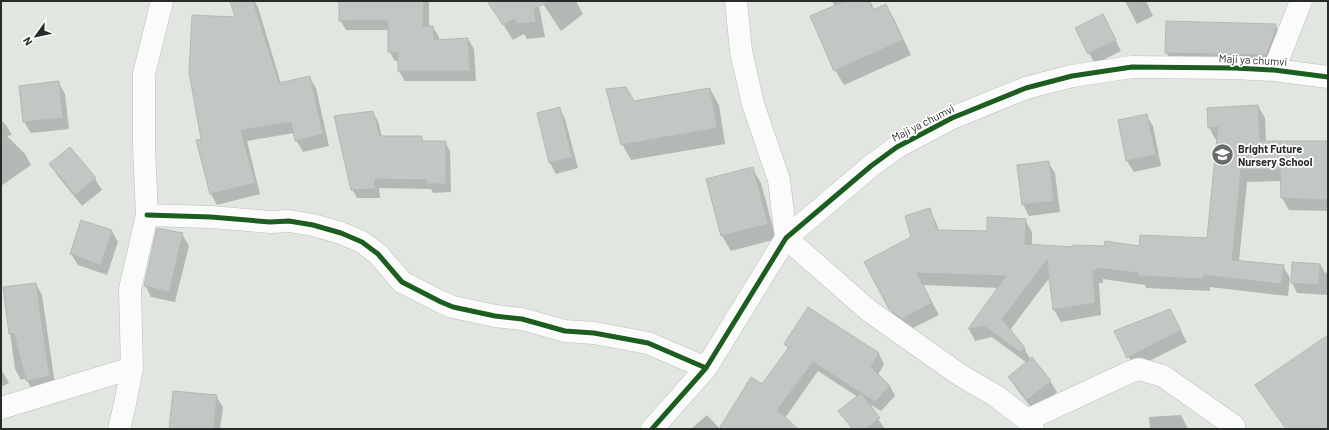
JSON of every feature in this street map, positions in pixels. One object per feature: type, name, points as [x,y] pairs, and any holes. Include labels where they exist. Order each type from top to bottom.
[{"type":"street","points":[[119,429],[132,368],[130,289],[147,215],[144,147],[144,74],[162,1]]},
{"type":"street","points":[[736,1],[741,51],[753,104],[779,180],[786,238],[868,310],[960,375],[996,396],[1030,425],[1130,372],[1139,369],[1163,376],[1234,426]]},
{"type":"street","points":[[1274,70],[1301,1]]},
{"type":"street","name":"Maji ya chumvi","points":[[652,429],[706,368],[786,238],[871,166],[897,147],[952,118],[1026,88],[1072,76],[1132,67],[1274,70],[1328,77]]},
{"type":"street","points":[[147,215],[211,217],[270,222],[289,221],[313,225],[342,233],[362,242],[378,254],[402,282],[453,307],[494,316],[527,320],[565,331],[594,333],[648,343],[706,368]]},
{"type":"street","points":[[1,408],[132,368]]},
{"type":"building","points":[[230,1],[253,1],[279,83],[310,76],[323,134],[295,141],[291,122],[241,130],[255,183],[210,194],[196,140],[201,139],[189,72],[192,15],[235,17]]},
{"type":"building","points":[[339,1],[424,1],[423,26],[433,26],[434,40],[468,38],[470,71],[398,71],[398,52],[388,52],[388,20],[339,21]]},
{"type":"building","points":[[487,1],[550,1],[534,9],[536,22],[517,24],[514,19],[503,25]]},
{"type":"building","points":[[845,1],[869,1],[873,10],[886,4],[903,40],[834,71],[810,16]]},
{"type":"building","points":[[1103,14],[1116,40],[1088,54],[1075,28]]},
{"type":"building","points":[[1166,21],[1276,24],[1275,32],[1266,55],[1165,53]]},
{"type":"building","points":[[59,81],[63,118],[23,122],[19,86]]},
{"type":"building","points":[[626,87],[634,101],[710,88],[717,128],[621,145],[606,89]]},
{"type":"building","points":[[1258,105],[1260,141],[1328,141],[1328,200],[1281,198],[1280,169],[1241,170],[1232,260],[1284,265],[1281,284],[1204,275],[1203,279],[1138,276],[1138,273],[1097,268],[1097,272],[1093,271],[1095,303],[1053,310],[1047,260],[1002,319],[1025,348],[1020,352],[984,326],[968,329],[1006,276],[917,273],[932,303],[902,319],[889,309],[864,262],[911,237],[905,216],[930,208],[937,230],[987,231],[987,217],[1026,219],[1025,244],[1073,247],[1073,245],[1104,246],[1105,241],[1139,246],[1140,235],[1207,238],[1218,127],[1208,128],[1207,108]]},
{"type":"building","points":[[560,107],[572,157],[549,163],[537,113]]},
{"type":"building","points":[[373,111],[380,136],[422,136],[422,141],[446,141],[446,184],[427,184],[427,180],[375,179],[375,189],[351,190],[334,116]]},
{"type":"building","points":[[1147,114],[1156,155],[1126,161],[1118,120]]},
{"type":"building","points":[[70,147],[96,178],[75,195],[49,164]]},
{"type":"building","points":[[1049,161],[1054,201],[1022,205],[1017,165]]},
{"type":"building","points":[[753,167],[768,224],[721,236],[706,179]]},
{"type":"building","points":[[81,220],[112,230],[101,265],[70,254]]},
{"type":"building","points":[[157,228],[183,233],[169,292],[144,286]]},
{"type":"building","points":[[1292,262],[1320,264],[1319,285],[1291,283]]},
{"type":"building","points":[[36,283],[50,376],[26,381],[14,333],[9,334],[3,287]]},
{"type":"building","points":[[808,307],[879,353],[871,367],[890,386],[875,402],[813,362],[777,410],[798,429],[719,429],[751,377],[762,384],[789,347],[784,344]]},
{"type":"building","points":[[1170,309],[1181,330],[1127,358],[1114,331]]},
{"type":"building","points":[[1328,335],[1328,429],[1286,429],[1255,385]]},
{"type":"building","points":[[1032,357],[1051,381],[1027,400],[1008,377]]},
{"type":"building","points":[[173,391],[217,395],[214,429],[169,429]]},
{"type":"building","points":[[861,393],[880,418],[866,429],[853,429],[838,411]]},
{"type":"cycle path","points":[[652,429],[706,368],[786,238],[871,166],[897,147],[952,118],[1026,88],[1072,76],[1132,67],[1274,70],[1328,77]]},
{"type":"cycle path","points":[[147,215],[211,217],[270,222],[289,221],[313,225],[341,233],[362,242],[378,254],[402,282],[453,307],[495,316],[522,319],[565,331],[594,333],[648,343],[706,368]]},
{"type":"place","name":"Bright Future Nursery School","points":[[1223,155]]}]
